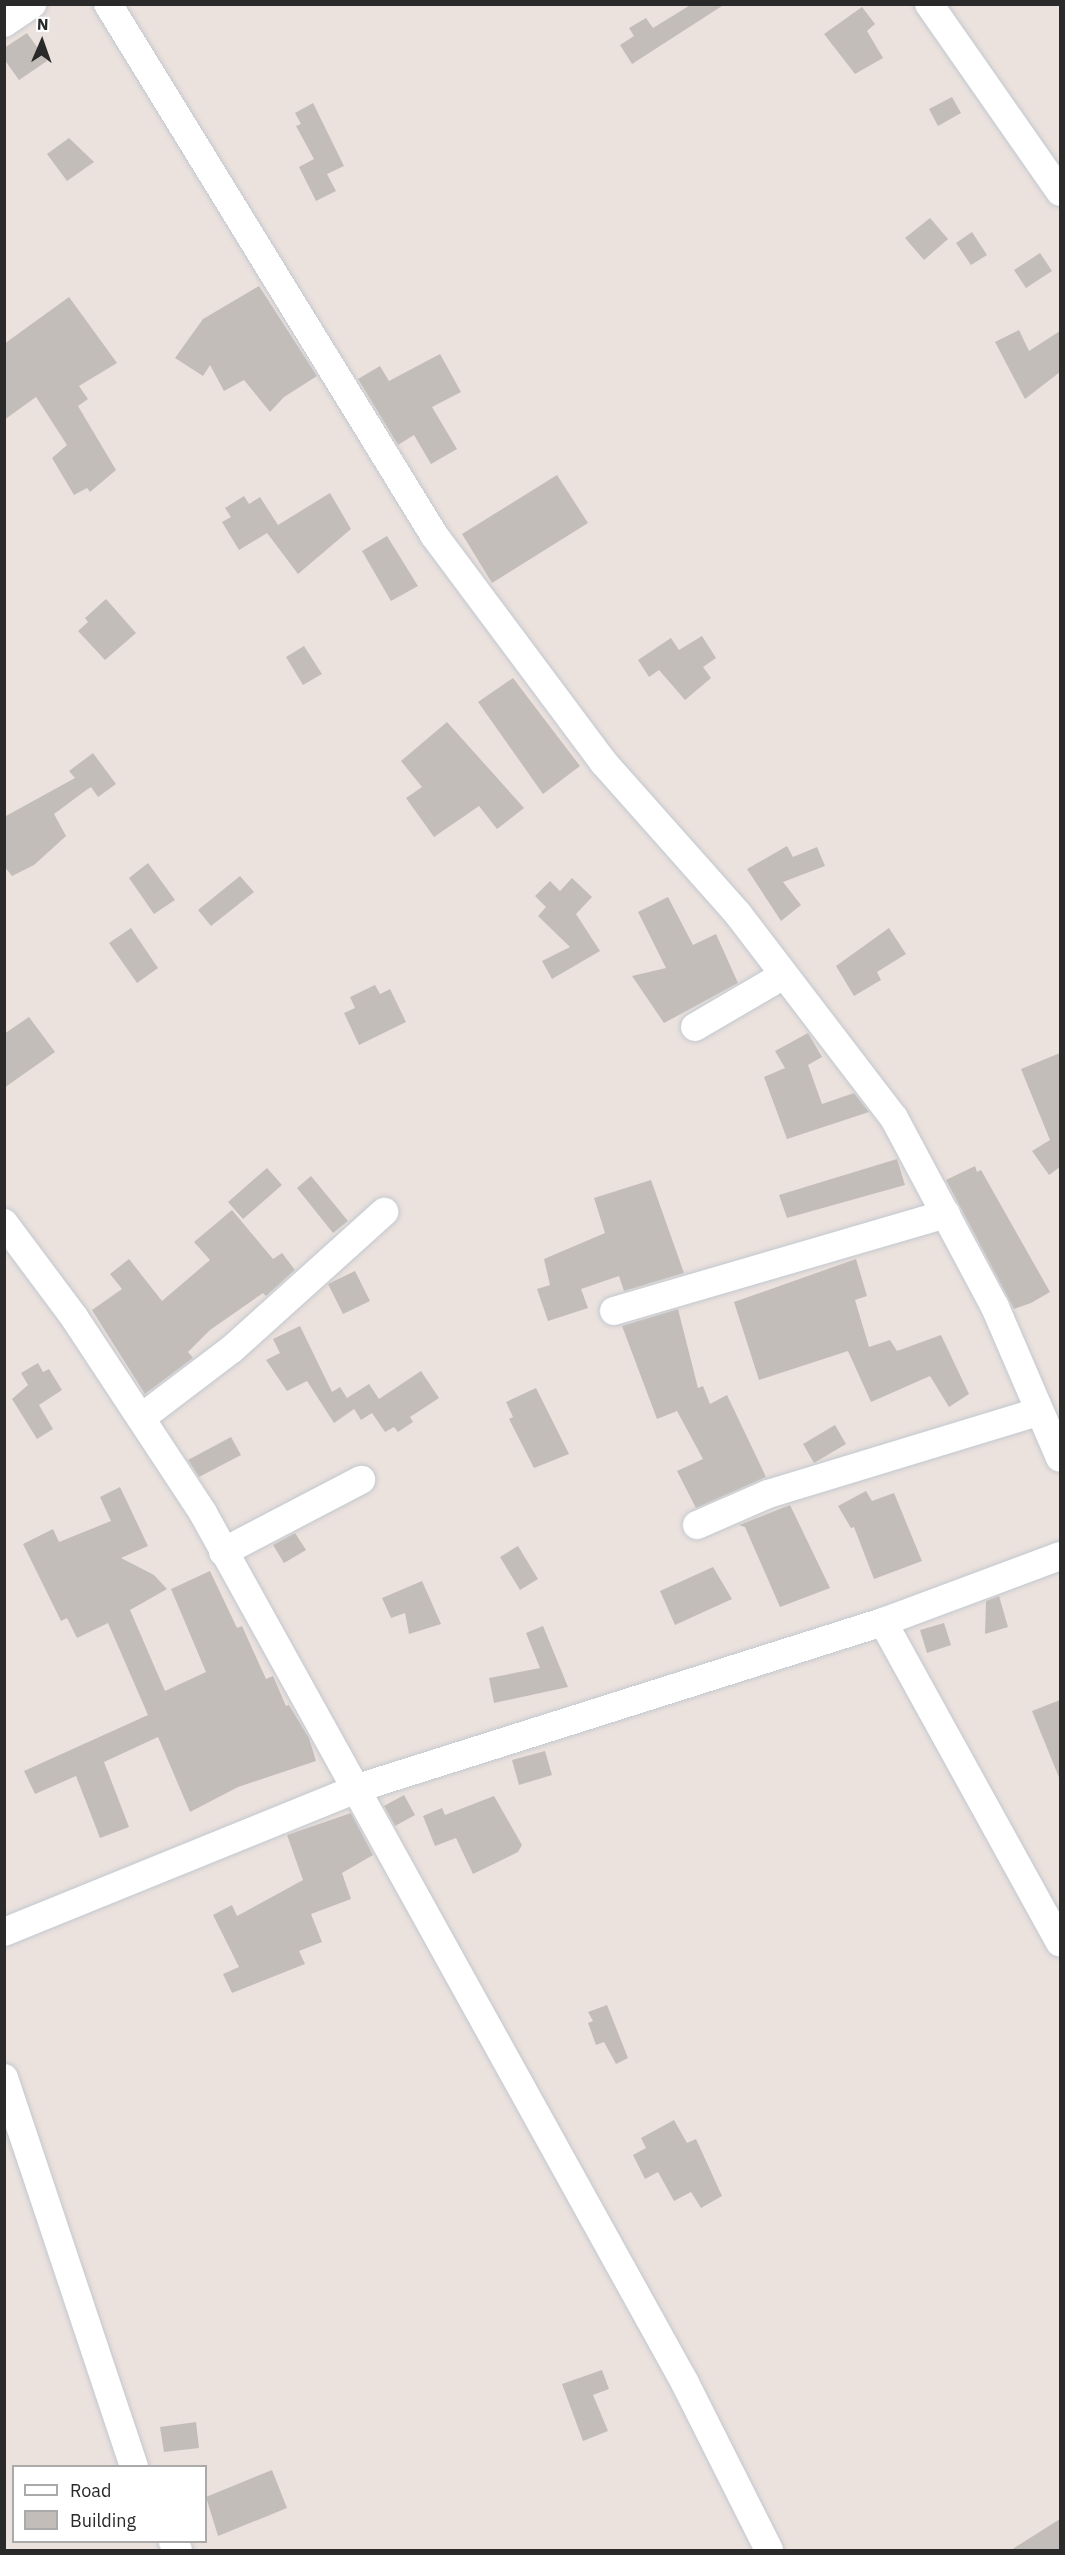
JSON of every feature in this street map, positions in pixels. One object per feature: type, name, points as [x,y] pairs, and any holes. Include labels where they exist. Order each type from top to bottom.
[{"type":"street","points":[[4,23],[32,4]]},
{"type":"street","points":[[929,4],[1060,192]]},
{"type":"street","points":[[108,5],[434,535],[604,763],[738,914],[894,1118],[995,1307],[1038,1413],[1060,1458]]},
{"type":"street","points":[[695,1027],[784,975]]},
{"type":"street","points":[[141,1418],[232,1349],[384,1212]]},
{"type":"street","points":[[614,1311],[946,1214]]},
{"type":"street","points":[[4,1223],[141,1418],[224,1552],[358,1788],[685,2383],[768,2550]]},
{"type":"street","points":[[697,1525],[768,1494],[1038,1413]]},
{"type":"street","points":[[224,1552],[361,1480]]},
{"type":"street","points":[[4,1932],[358,1788],[883,1622],[1060,1556]]},
{"type":"street","points":[[883,1622],[1060,1942]]},
{"type":"street","points":[[4,2078],[134,2465]]},
{"type":"building","points":[[692,4],[725,4],[632,64],[620,45],[634,36],[629,28],[646,18],[653,28]]},
{"type":"building","points":[[862,7],[875,24],[867,31],[883,58],[855,74],[824,34]]},
{"type":"building","points":[[27,33],[47,61],[19,80],[4,59],[4,48]]},
{"type":"building","points":[[952,97],[961,113],[938,126],[929,109]]},
{"type":"building","points":[[313,103],[344,166],[327,174],[336,191],[316,201],[299,167],[314,159],[296,126],[301,124],[295,113]]},
{"type":"building","points":[[69,138],[94,162],[67,181],[47,154]]},
{"type":"building","points":[[930,218],[948,239],[924,260],[905,238]]},
{"type":"building","points":[[972,232],[987,255],[971,265],[956,243]]},
{"type":"building","points":[[1040,253],[1052,271],[1026,288],[1014,270]]},
{"type":"building","points":[[259,286],[317,376],[284,397],[270,412],[244,380],[224,391],[210,365],[203,376],[175,358],[203,319]]},
{"type":"building","points":[[69,297],[117,363],[79,386],[88,399],[78,406],[116,470],[90,492],[87,488],[74,495],[52,458],[67,445],[36,397],[4,420],[4,344]]},
{"type":"building","points":[[1019,330],[1029,351],[1060,331],[1060,372],[1025,399],[995,342]]},
{"type":"building","points":[[440,354],[461,392],[432,407],[457,449],[431,464],[414,435],[398,445],[358,379],[380,366],[389,381]]},
{"type":"building","points":[[557,475],[588,523],[492,583],[462,534]]},
{"type":"building","points":[[330,493],[351,529],[298,574],[267,533],[239,550],[222,522],[231,517],[225,508],[244,496],[249,504],[260,497],[278,525]]},
{"type":"building","points":[[387,536],[418,586],[391,601],[362,551]]},
{"type":"building","points":[[106,599],[136,633],[105,660],[78,631],[88,622],[85,618]]},
{"type":"building","points":[[702,636],[716,658],[703,667],[711,678],[685,700],[659,670],[649,677],[638,660],[671,638],[679,650]]},
{"type":"building","points":[[304,646],[322,674],[303,685],[286,657]]},
{"type":"building","points":[[513,678],[580,766],[543,794],[478,702]]},
{"type":"building","points":[[447,722],[524,808],[497,829],[479,806],[434,837],[406,798],[422,787],[401,761]]},
{"type":"building","points":[[93,753],[116,784],[98,797],[91,787],[54,814],[66,836],[34,865],[12,876],[4,866],[4,817],[75,778],[69,771]]},
{"type":"building","points":[[787,846],[793,857],[817,847],[825,866],[783,882],[801,905],[781,921],[747,869]]},
{"type":"building","points":[[148,863],[175,900],[154,914],[129,878]]},
{"type":"building","points":[[240,876],[254,892],[211,926],[198,910]]},
{"type":"building","points":[[572,878],[592,897],[576,914],[600,951],[552,979],[542,961],[570,947],[538,916],[546,907],[535,896],[550,881],[560,891]]},
{"type":"building","points":[[668,897],[693,945],[716,934],[738,983],[664,1023],[632,976],[666,968],[638,912]]},
{"type":"building","points":[[131,928],[158,968],[137,983],[109,943]]},
{"type":"building","points":[[889,928],[906,954],[877,972],[881,980],[854,996],[836,966]]},
{"type":"building","points":[[375,985],[380,994],[390,989],[406,1022],[359,1045],[344,1013],[355,1008],[350,997]]},
{"type":"building","points":[[29,1017],[55,1052],[4,1088],[4,1034]]},
{"type":"building","points":[[808,1033],[822,1057],[808,1065],[822,1104],[854,1093],[869,1112],[787,1139],[764,1077],[785,1068],[775,1051]]},
{"type":"building","points":[[1060,1053],[1060,1167],[1049,1175],[1032,1151],[1050,1140],[1021,1069]]},
{"type":"building","points":[[897,1159],[905,1185],[787,1218],[779,1195]]},
{"type":"building","points":[[975,1166],[977,1172],[981,1170],[1050,1292],[1031,1303],[1014,1309],[946,1180]]},
{"type":"building","points":[[267,1168],[282,1185],[243,1219],[228,1202]]},
{"type":"building","points":[[311,1176],[348,1221],[333,1233],[297,1188]]},
{"type":"building","points":[[651,1180],[684,1273],[624,1291],[619,1276],[581,1289],[588,1308],[548,1321],[537,1289],[550,1285],[544,1259],[605,1233],[594,1198]]},
{"type":"building","points":[[232,1210],[273,1259],[282,1253],[295,1270],[266,1296],[263,1293],[210,1330],[188,1352],[193,1358],[145,1394],[92,1310],[122,1289],[110,1274],[129,1259],[162,1301],[210,1260],[194,1242]]},
{"type":"building","points":[[856,1259],[867,1296],[855,1300],[869,1347],[890,1340],[897,1351],[941,1335],[969,1394],[949,1407],[930,1376],[871,1402],[848,1351],[759,1380],[734,1302]]},
{"type":"building","points":[[355,1271],[370,1301],[343,1314],[328,1284]]},
{"type":"building","points":[[678,1309],[698,1388],[703,1386],[710,1404],[727,1395],[766,1477],[696,1508],[677,1471],[703,1459],[677,1411],[657,1419],[622,1326]]},
{"type":"building","points":[[300,1326],[332,1392],[340,1387],[347,1398],[369,1384],[379,1399],[421,1371],[439,1398],[410,1417],[413,1422],[398,1432],[394,1427],[385,1432],[372,1413],[361,1420],[351,1404],[354,1409],[334,1423],[307,1381],[287,1391],[266,1360],[280,1353],[273,1339]]},
{"type":"building","points":[[38,1363],[43,1372],[49,1369],[62,1390],[39,1405],[53,1429],[37,1439],[12,1399],[28,1385],[21,1373]]},
{"type":"building","points":[[536,1388],[569,1454],[534,1468],[509,1419],[513,1417],[506,1402]]},
{"type":"building","points":[[835,1425],[846,1444],[814,1463],[803,1444]]},
{"type":"building","points":[[231,1437],[241,1455],[199,1477],[188,1460]]},
{"type":"building","points":[[120,1487],[148,1546],[121,1558],[154,1575],[167,1589],[130,1610],[165,1691],[206,1672],[171,1589],[210,1571],[237,1628],[242,1626],[266,1679],[273,1676],[286,1706],[289,1705],[309,1738],[316,1761],[238,1787],[190,1812],[158,1737],[104,1762],[129,1827],[100,1838],[76,1776],[35,1794],[24,1771],[148,1715],[108,1623],[77,1638],[67,1618],[61,1621],[23,1544],[53,1529],[59,1542],[111,1521],[100,1497]]},
{"type":"building","points":[[866,1491],[872,1501],[894,1493],[922,1561],[874,1579],[854,1527],[851,1528],[838,1506]]},
{"type":"building","points":[[790,1505],[830,1588],[780,1607],[745,1527],[739,1525]]},
{"type":"building","points":[[295,1533],[306,1550],[284,1563],[273,1545]]},
{"type":"building","points":[[518,1546],[538,1579],[520,1590],[500,1557]]},
{"type":"building","points":[[713,1567],[732,1599],[675,1625],[660,1591]]},
{"type":"building","points":[[422,1581],[441,1624],[409,1634],[405,1613],[391,1618],[382,1598]]},
{"type":"building","points":[[999,1596],[1008,1627],[985,1634],[986,1601]]},
{"type":"building","points":[[944,1623],[951,1645],[927,1653],[920,1630]]},
{"type":"building","points":[[543,1626],[568,1687],[494,1703],[489,1678],[540,1668],[526,1633]]},
{"type":"building","points":[[1060,1700],[1060,1780],[1032,1711]]},
{"type":"building","points":[[545,1751],[552,1775],[519,1785],[512,1760]]},
{"type":"building","points":[[404,1795],[415,1815],[395,1826],[384,1806]]},
{"type":"building","points":[[494,1796],[522,1845],[518,1852],[473,1874],[456,1838],[435,1846],[423,1816],[442,1808],[445,1815]]},
{"type":"building","points":[[351,1813],[373,1855],[342,1873],[351,1899],[311,1914],[322,1942],[299,1951],[305,1964],[232,1993],[223,1974],[239,1967],[213,1915],[232,1905],[237,1916],[303,1880],[287,1835]]},
{"type":"building","points":[[607,2005],[628,2058],[616,2064],[604,2042],[596,2045],[588,2023],[593,2021],[588,2012]]},
{"type":"building","points":[[674,2120],[687,2143],[696,2139],[722,2196],[701,2208],[691,2192],[674,2201],[658,2172],[645,2179],[633,2155],[646,2148],[641,2138]]},
{"type":"building","points":[[602,2370],[609,2389],[593,2395],[608,2431],[583,2441],[562,2384]]},
{"type":"building","points":[[196,2422],[199,2448],[164,2452],[160,2427]]},
{"type":"building","points":[[272,2470],[287,2508],[218,2536],[207,2497]]},
{"type":"building","points":[[1060,2519],[1060,2550],[1011,2550]]}]
